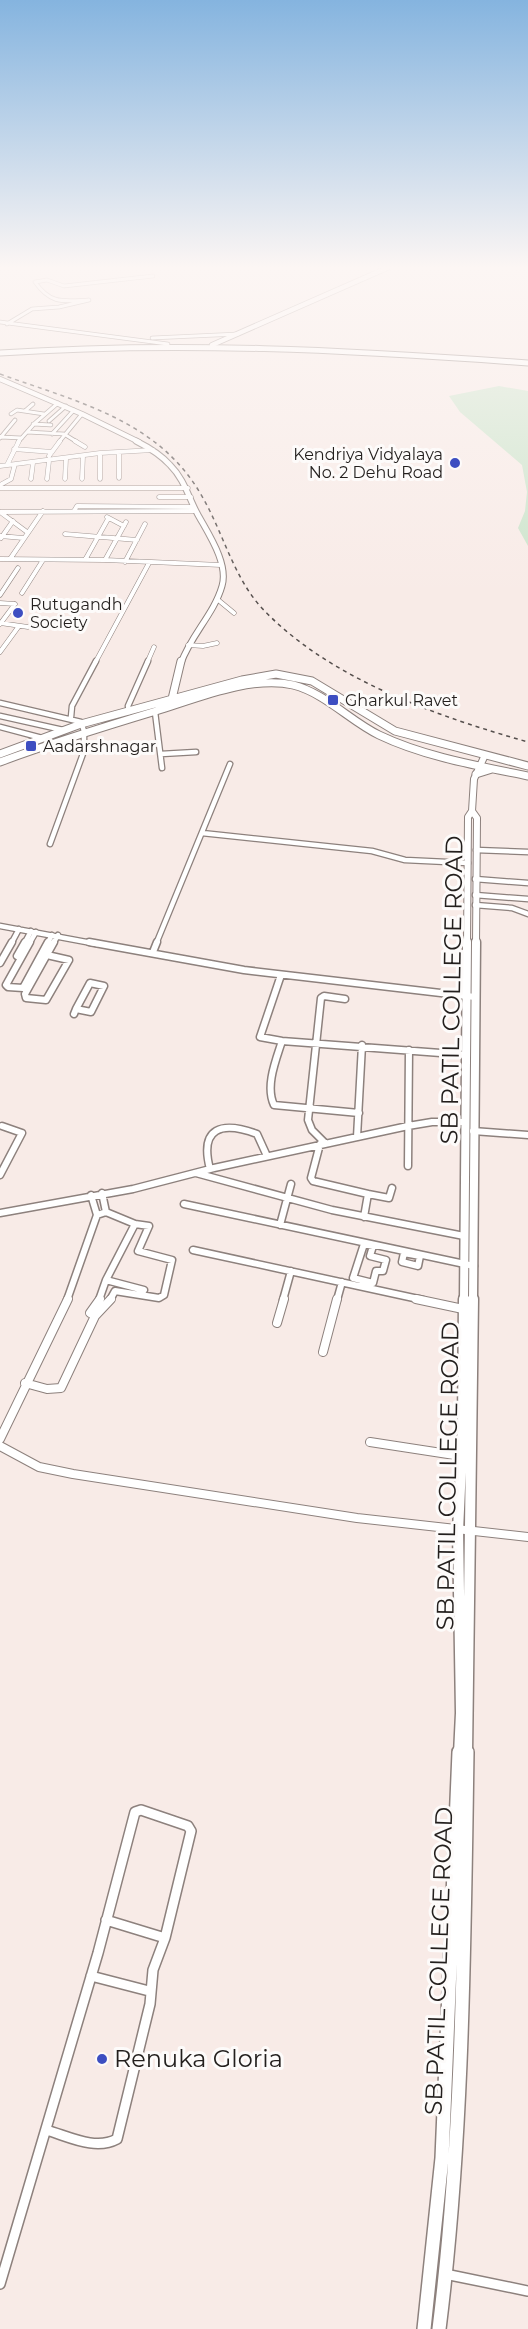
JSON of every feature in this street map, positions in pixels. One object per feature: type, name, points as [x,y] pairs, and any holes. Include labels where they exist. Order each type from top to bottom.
[{"type":"main road","points":[[0,379],[66,406],[153,450],[170,464],[188,488],[195,509],[214,542],[221,565],[223,584],[217,600],[188,645],[178,670],[170,707]]},
{"type":"main road","points":[[0,762],[129,712],[242,680],[276,674],[312,681],[395,731],[528,766]]},
{"type":"main road","points":[[0,754],[63,730],[83,728],[155,712],[263,684],[292,684],[312,693],[382,736],[479,765],[528,776]]},
{"type":"main road","points":[[476,774],[494,769]]},
{"type":"street","points":[[0,384],[7,381]]},
{"type":"street","points":[[7,463],[14,449],[33,424],[58,403]]},
{"type":"street","points":[[25,411],[33,404]]},
{"type":"street","points":[[33,424],[50,423],[66,406]]},
{"type":"street","points":[[52,434],[74,410]]},
{"type":"street","points":[[11,414],[16,411],[25,411],[44,414]]},
{"type":"street","points":[[47,479],[52,452],[82,414]]},
{"type":"street","points":[[0,437],[15,420]]},
{"type":"street","points":[[27,432],[64,434],[85,447]]},
{"type":"street","points":[[0,437],[22,438]]},
{"type":"street","points":[[14,449],[40,454],[52,452]]},
{"type":"street","points":[[0,466],[7,463],[33,463],[100,453],[153,450]]},
{"type":"street","points":[[119,452],[119,478]]},
{"type":"street","points":[[100,453],[100,479]]},
{"type":"street","points":[[82,479],[83,456]]},
{"type":"street","points":[[65,479],[66,459]]},
{"type":"street","points":[[31,479],[33,463]]},
{"type":"street","points":[[0,486],[11,479],[15,464]]},
{"type":"street","points":[[0,486],[188,488]]},
{"type":"street","points":[[159,497],[191,497]]},
{"type":"street","points":[[87,509],[105,511],[195,509]]},
{"type":"street","points":[[27,532],[0,512],[195,509]]},
{"type":"street","points":[[10,559],[43,511]]},
{"type":"street","points":[[85,560],[108,519],[105,511]]},
{"type":"street","points":[[105,560],[125,524],[108,519]]},
{"type":"street","points":[[1,538],[13,521]]},
{"type":"street","points":[[125,561],[146,524]]},
{"type":"street","points":[[65,534],[137,540]]},
{"type":"street","points":[[1,538],[23,538]]},
{"type":"street","points":[[0,559],[105,560],[221,565]]},
{"type":"street","points":[[22,594],[42,560]]},
{"type":"street","points":[[70,717],[72,706],[79,692],[149,563]]},
{"type":"street","points":[[0,595],[18,568]]},
{"type":"street","points":[[217,600],[234,613]]},
{"type":"street","points":[[0,603],[15,604],[0,623],[28,627]]},
{"type":"street","points":[[0,652],[19,626]]},
{"type":"street","points":[[188,645],[203,646],[217,643]]},
{"type":"street","points":[[129,712],[128,706],[154,646]]},
{"type":"street","points":[[0,703],[80,720],[83,728],[84,751],[50,844]]},
{"type":"street","points":[[155,712],[162,768]]},
{"type":"street","points":[[0,716],[63,730]]},
{"type":"street","points":[[0,727],[42,738]]},
{"type":"street","points":[[160,754],[196,752]]},
{"type":"street","points":[[472,811],[476,774],[485,755]]},
{"type":"street","points":[[153,952],[230,764]]},
{"type":"street","name":"SB PATIL COLLEGE ROAD","points":[[439,2329],[446,2274],[457,2127],[464,1916],[464,1614],[458,1531],[463,1309],[469,1265],[464,1236],[468,1127],[477,818],[472,811],[468,817],[471,997],[467,1055],[468,1127],[469,1265],[470,1532],[464,1614]]},
{"type":"street","points":[[202,833],[372,851],[405,860],[468,863]]},
{"type":"street","points":[[476,849],[528,852]]},
{"type":"street","points":[[475,879],[528,883]]},
{"type":"street","points":[[499,881],[499,895],[528,898]]},
{"type":"street","points":[[475,900],[528,898]]},
{"type":"street","points":[[475,900],[528,914]]},
{"type":"street","points":[[0,926],[280,975],[471,997]]},
{"type":"street","points":[[0,963],[19,929]]},
{"type":"street","points":[[33,931],[6,986],[24,988],[55,935]]},
{"type":"street","points":[[0,988],[33,931]]},
{"type":"street","points":[[14,938],[26,940]]},
{"type":"street","points":[[32,946],[69,960],[46,1000],[26,998],[25,994],[45,952]]},
{"type":"street","points":[[280,975],[260,1037],[282,1041],[467,1055]]},
{"type":"street","points":[[90,983],[105,986],[91,1012],[75,1011],[90,983]]},
{"type":"street","points":[[323,1144],[309,1124],[308,1110],[321,998],[324,996],[345,999]]},
{"type":"street","points":[[282,1041],[271,1086],[271,1102],[278,1106],[308,1110],[359,1113]]},
{"type":"street","points":[[357,1137],[362,1046]]},
{"type":"street","points":[[408,1166],[409,1050]]},
{"type":"street","points":[[0,1213],[133,1189],[267,1156],[432,1122],[528,1135]]},
{"type":"street","points":[[0,1174],[22,1133],[21,1130],[1,1126]]},
{"type":"street","points":[[210,1169],[205,1154],[207,1137],[212,1131],[232,1126],[257,1134],[267,1156]]},
{"type":"street","points":[[323,1144],[311,1178],[313,1181],[389,1198],[392,1188]]},
{"type":"street","points":[[196,1173],[287,1199],[364,1217],[464,1236]]},
{"type":"street","points":[[280,1225],[291,1184]]},
{"type":"street","points":[[102,1193],[106,1212]]},
{"type":"street","points":[[364,1217],[368,1194]]},
{"type":"street","points":[[0,1439],[71,1292],[97,1215],[91,1195]]},
{"type":"street","points":[[184,1204],[469,1265]]},
{"type":"street","points":[[26,1383],[47,1389],[61,1388],[80,1343],[95,1316],[108,1304],[115,1291],[159,1298],[164,1295],[172,1260],[138,1251],[149,1226],[135,1224],[106,1212],[97,1215]]},
{"type":"street","points":[[90,1313],[100,1299],[106,1280],[135,1224]]},
{"type":"street","points":[[364,1243],[353,1278],[363,1283],[463,1309]]},
{"type":"street","points":[[193,1250],[342,1282],[373,1283],[376,1271],[383,1271],[386,1260],[370,1256],[373,1245]]},
{"type":"street","points":[[278,1323],[291,1271]]},
{"type":"street","points":[[106,1280],[144,1290]]},
{"type":"street","points":[[323,1352],[342,1282]]},
{"type":"street","points":[[370,1442],[461,1456]]},
{"type":"street","points":[[0,1446],[39,1467],[73,1474],[458,1531],[528,1537]]},
{"type":"street","name":"SB PATIL COLLEGE ROAD","points":[[424,2329],[442,2158],[464,1679]]},
{"type":"street","points":[[0,2284],[91,1976],[135,1812],[141,1810],[190,1828],[165,1938],[158,1952],[149,1990],[150,2004],[117,2139],[111,2144],[101,2145],[46,2130]]},
{"type":"street","points":[[106,1920],[165,1938]]},
{"type":"street","points":[[91,1976],[149,1990]]},
{"type":"street","points":[[431,2269],[528,2291]]},
{"type":"green space","points":[[499,386],[528,391],[528,546],[518,528],[525,511],[527,492],[522,465],[460,412],[449,396]]},
{"type":"railway","points":[[8,377],[114,417],[140,432],[164,450],[185,471],[203,498],[235,567],[251,594],[260,606],[287,631],[317,654],[350,674],[420,707],[528,742]]},
{"type":"place","name":"Kendriya Vidyalaya No. 2 Dehu Road","points":[[455,463]]},
{"type":"place","name":"Rutugandh Society","points":[[18,613]]},
{"type":"place","name":"Gharkul Ravet","points":[[333,700]]},
{"type":"place","name":"Aadarshnagar","points":[[31,746]]},
{"type":"place","name":"Renuka Gloria","points":[[102,2059]]}]
